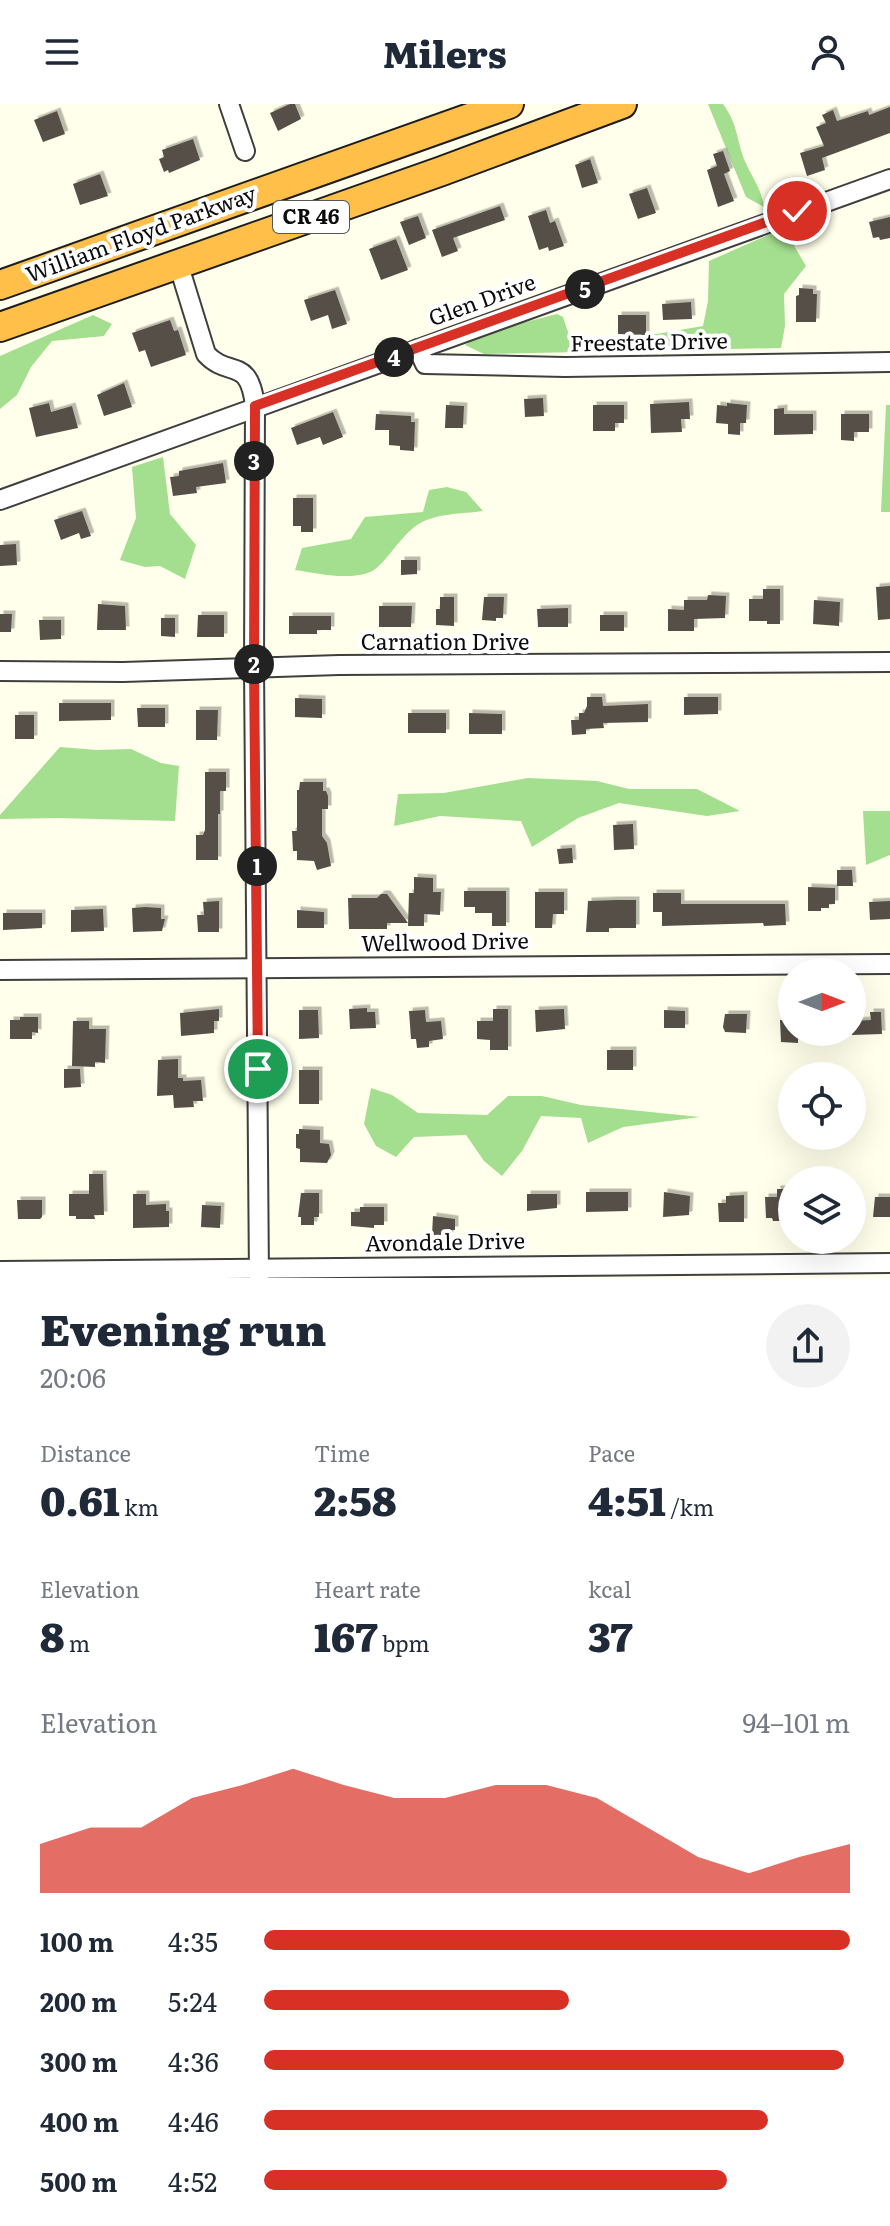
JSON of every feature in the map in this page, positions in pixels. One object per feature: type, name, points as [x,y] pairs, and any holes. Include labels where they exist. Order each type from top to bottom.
[{"type":"highway","name":"William Floyd Parkway","points":[[0,285],[509,104]]},
{"type":"highway","name":"William Floyd Parkway","points":[[0,327],[622,104]]},
{"type":"street","points":[[229,104],[245,151]]},
{"type":"street","name":"Glen Drive","points":[[0,500],[890,179]]},
{"type":"street","points":[[178,263],[206,354],[213,362],[237,368],[246,377],[253,390],[255,406],[259,1273]]},
{"type":"street","name":"Freestate Drive","points":[[418,349],[425,364],[456,366],[890,362]]},
{"type":"street","name":"Carnation Drive","points":[[0,671],[339,665],[890,662]]},
{"type":"street","name":"Wellwood Drive","points":[[0,970],[890,964]]},
{"type":"street","name":"Avondale Drive","points":[[0,1271],[259,1273],[890,1263]]},
{"type":"green space","points":[[708,104],[723,104],[728,111],[764,207],[746,197]]},
{"type":"green space","points":[[786,232],[806,266],[784,294],[785,326],[781,348],[484,354],[465,345],[482,333],[557,314],[563,317],[570,338],[633,338],[703,326],[708,301],[709,261],[770,234]]},
{"type":"green space","points":[[93,315],[112,324],[104,336],[52,341],[31,367],[17,395],[0,409],[0,356]]},
{"type":"green space","points":[[886,405],[890,405],[890,512],[881,512]]},
{"type":"green space","points":[[163,457],[170,514],[196,545],[185,579],[160,566],[145,567],[120,560],[136,518],[132,467]]},
{"type":"green space","points":[[447,487],[466,492],[483,511],[424,521],[405,536],[379,566],[366,574],[335,576],[295,570],[302,548],[351,539],[365,517],[423,512],[429,490]]},
{"type":"green space","points":[[60,747],[131,749],[161,763],[179,766],[175,821],[0,819],[0,815]]},
{"type":"green space","points":[[528,778],[597,781],[629,789],[697,789],[740,811],[707,816],[619,803],[578,818],[532,847],[521,821],[440,816],[394,826],[398,794],[444,793]]},
{"type":"green space","points":[[863,811],[890,811],[890,855],[866,865]]},
{"type":"green space","points":[[371,1088],[392,1095],[418,1113],[487,1115],[508,1096],[542,1096],[581,1105],[700,1117],[623,1127],[588,1143],[581,1118],[541,1116],[522,1151],[502,1176],[484,1161],[466,1135],[414,1137],[396,1157],[376,1146],[364,1124]]},
{"type":"building","points":[[295,104],[301,119],[278,131],[270,113]]},
{"type":"building","points":[[890,107],[890,133],[822,158],[825,170],[807,176],[800,153],[824,146],[816,127],[826,123],[822,115],[833,110],[837,121]]},
{"type":"building","points":[[57,111],[65,134],[43,142],[34,120]]},
{"type":"building","points":[[193,139],[200,160],[169,173],[168,170],[164,172],[159,159],[164,157],[162,150]]},
{"type":"building","points":[[723,151],[730,171],[724,174],[734,201],[718,207],[707,170],[717,166],[713,154]]},
{"type":"building","points":[[590,159],[598,183],[582,188],[575,165]]},
{"type":"building","points":[[100,174],[108,196],[80,205],[73,184]]},
{"type":"building","points":[[647,188],[656,213],[638,219],[629,194]]},
{"type":"building","points":[[500,206],[505,220],[453,238],[458,251],[442,257],[432,230]]},
{"type":"building","points":[[546,210],[550,223],[555,221],[564,246],[549,251],[548,247],[539,250],[528,216]]},
{"type":"building","points":[[418,216],[426,238],[409,245],[400,222]]},
{"type":"building","points":[[890,217],[890,238],[873,238],[869,222]]},
{"type":"building","points":[[396,239],[408,270],[381,280],[369,249]]},
{"type":"building","points":[[799,288],[813,289],[813,294],[817,294],[816,322],[796,322]]},
{"type":"building","points":[[335,290],[347,324],[332,329],[328,315],[311,321],[304,300]]},
{"type":"building","points":[[691,302],[692,319],[663,320],[662,304]]},
{"type":"building","points":[[618,315],[646,315],[646,335],[618,334]]},
{"type":"building","points":[[170,320],[174,331],[178,330],[186,355],[151,367],[145,350],[139,352],[132,333]]},
{"type":"building","points":[[124,383],[132,407],[104,416],[97,395]]},
{"type":"building","points":[[543,398],[544,416],[525,417],[524,399]]},
{"type":"building","points":[[689,402],[690,419],[681,419],[682,432],[651,433],[650,404]]},
{"type":"building","points":[[49,403],[51,412],[72,406],[78,428],[36,437],[29,408]]},
{"type":"building","points":[[727,403],[747,405],[746,423],[740,423],[740,435],[728,434],[728,424],[716,423],[717,405],[727,406]]},
{"type":"building","points":[[446,405],[464,406],[463,428],[445,428]]},
{"type":"building","points":[[593,405],[624,405],[624,423],[615,423],[615,431],[593,431]]},
{"type":"building","points":[[784,408],[784,414],[813,414],[813,434],[774,435],[774,409]]},
{"type":"building","points":[[333,412],[343,437],[323,445],[320,437],[297,445],[291,428]]},
{"type":"building","points":[[376,414],[411,416],[411,422],[415,422],[414,451],[389,445],[389,430],[375,430]]},
{"type":"building","points":[[841,414],[869,414],[869,432],[854,432],[854,441],[841,440]]},
{"type":"building","points":[[223,463],[226,483],[196,487],[197,493],[173,496],[170,477],[179,476],[179,471]]},
{"type":"building","points":[[293,498],[313,498],[313,532],[301,532],[301,526],[293,526]]},
{"type":"building","points":[[82,511],[91,536],[81,539],[79,533],[61,540],[54,520]]},
{"type":"building","points":[[16,544],[17,565],[0,566],[0,545]]},
{"type":"building","points":[[401,560],[417,560],[417,574],[401,575]]},
{"type":"building","points":[[890,586],[890,619],[878,620],[876,587]]},
{"type":"building","points":[[763,589],[780,589],[780,624],[749,621],[749,599],[763,599]]},
{"type":"building","points":[[708,595],[726,596],[725,618],[694,619],[694,631],[668,631],[668,609],[684,610],[684,600],[707,600]]},
{"type":"building","points":[[440,597],[454,597],[454,626],[436,625]]},
{"type":"building","points":[[484,597],[504,597],[503,618],[482,620]]},
{"type":"building","points":[[814,600],[840,602],[839,626],[813,624]]},
{"type":"building","points":[[98,604],[125,606],[126,630],[97,630]]},
{"type":"building","points":[[379,606],[412,606],[411,627],[379,627]]},
{"type":"building","points":[[568,608],[568,627],[538,627],[537,609]]},
{"type":"building","points":[[0,614],[12,614],[11,632],[0,632]]},
{"type":"building","points":[[198,615],[224,615],[224,637],[197,637]]},
{"type":"building","points":[[600,615],[624,615],[624,631],[600,631]]},
{"type":"building","points":[[289,616],[331,616],[331,630],[317,630],[317,634],[289,634]]},
{"type":"building","points":[[161,618],[175,618],[175,637],[161,636]]},
{"type":"building","points":[[39,620],[61,620],[61,639],[40,640]]},
{"type":"building","points":[[587,697],[602,697],[603,706],[648,704],[648,722],[603,723],[604,728],[586,729],[586,734],[572,735],[571,720],[579,720],[579,713],[584,713]]},
{"type":"building","points":[[684,697],[718,697],[718,714],[684,715]]},
{"type":"building","points":[[295,698],[322,699],[322,718],[295,717]]},
{"type":"building","points":[[59,703],[111,703],[111,720],[59,721]]},
{"type":"building","points":[[137,708],[165,708],[165,727],[138,727]]},
{"type":"building","points":[[196,710],[218,710],[217,740],[196,740]]},
{"type":"building","points":[[408,713],[446,713],[446,733],[408,733]]},
{"type":"building","points":[[469,713],[502,714],[502,734],[469,734]]},
{"type":"building","points":[[15,715],[34,715],[34,739],[15,739]]},
{"type":"building","points":[[205,772],[226,772],[226,791],[220,791],[218,860],[196,860],[196,835],[203,835],[205,830]]},
{"type":"building","points":[[300,782],[323,782],[323,791],[328,796],[328,809],[322,809],[322,836],[327,843],[331,866],[317,870],[314,861],[297,860],[297,851],[293,851],[292,831],[297,831],[297,790]]},
{"type":"building","points":[[633,824],[634,849],[614,850],[613,825]]},
{"type":"building","points":[[572,848],[573,863],[559,864],[557,849]]},
{"type":"building","points":[[837,870],[852,870],[853,886],[837,886]]},
{"type":"building","points":[[414,877],[433,878],[433,892],[441,892],[440,915],[424,914],[424,926],[408,926],[409,893],[414,893]]},
{"type":"building","points":[[808,887],[835,888],[835,904],[821,908],[821,911],[808,911]]},
{"type":"building","points":[[464,891],[506,891],[506,926],[492,926],[492,913],[475,913],[475,907],[464,907]]},
{"type":"building","points":[[535,892],[564,892],[564,914],[553,914],[552,928],[535,928]]},
{"type":"building","points":[[653,893],[681,893],[681,904],[785,904],[786,925],[662,926],[662,912],[653,912]]},
{"type":"building","points":[[387,894],[408,923],[387,923],[387,929],[349,929],[348,898],[377,898]]},
{"type":"building","points":[[636,900],[636,928],[586,932],[588,901]]},
{"type":"building","points":[[219,901],[219,932],[198,932],[197,915],[204,915],[203,902]]},
{"type":"building","points":[[890,901],[890,919],[870,920],[869,902]]},
{"type":"building","points":[[132,908],[161,908],[161,919],[165,919],[162,931],[133,932]]},
{"type":"building","points":[[103,909],[104,931],[71,932],[71,910]]},
{"type":"building","points":[[297,910],[324,912],[324,928],[297,928]]},
{"type":"building","points":[[3,913],[42,913],[42,928],[3,930]]},
{"type":"building","points":[[367,1008],[367,1012],[375,1012],[376,1028],[350,1029],[349,1009]]},
{"type":"building","points":[[219,1009],[219,1021],[214,1021],[214,1033],[181,1036],[180,1013]]},
{"type":"building","points":[[493,1009],[508,1009],[508,1050],[490,1050],[490,1040],[477,1039],[477,1021],[493,1021]]},
{"type":"building","points":[[564,1009],[565,1029],[536,1032],[535,1010]]},
{"type":"building","points":[[299,1010],[318,1010],[319,1038],[299,1039]]},
{"type":"building","points":[[425,1010],[426,1022],[441,1021],[443,1039],[429,1041],[429,1047],[417,1048],[416,1039],[411,1039],[409,1011]]},
{"type":"building","points":[[664,1010],[685,1011],[685,1028],[664,1028]]},
{"type":"building","points":[[870,1012],[881,1012],[882,1034],[866,1035],[866,1020],[871,1020]]},
{"type":"building","points":[[725,1014],[747,1014],[746,1033],[725,1032]]},
{"type":"building","points":[[20,1017],[38,1017],[38,1033],[32,1032],[32,1039],[10,1039],[10,1020],[20,1020]]},
{"type":"building","points":[[73,1021],[89,1021],[89,1029],[106,1029],[105,1063],[95,1062],[95,1067],[72,1066]]},
{"type":"building","points":[[607,1050],[633,1050],[633,1070],[607,1070]]},
{"type":"building","points":[[178,1059],[178,1078],[183,1078],[183,1081],[201,1080],[203,1101],[193,1101],[194,1107],[174,1108],[173,1095],[157,1096],[158,1060]]},
{"type":"building","points":[[64,1069],[80,1069],[81,1087],[64,1088]]},
{"type":"building","points":[[299,1070],[319,1070],[319,1104],[299,1104]]},
{"type":"building","points":[[299,1129],[320,1130],[320,1143],[329,1144],[331,1155],[327,1163],[300,1162],[300,1149],[296,1148]]},
{"type":"building","points":[[89,1174],[103,1174],[104,1215],[94,1215],[95,1219],[76,1219],[76,1216],[69,1216],[69,1194],[89,1194]]},
{"type":"building","points":[[778,1189],[778,1221],[773,1221],[766,1218],[765,1197],[777,1197]]},
{"type":"building","points":[[586,1192],[628,1192],[628,1211],[586,1212]]},
{"type":"building","points":[[664,1192],[690,1196],[689,1215],[663,1217]]},
{"type":"building","points":[[301,1193],[319,1193],[319,1217],[314,1217],[314,1225],[301,1225],[301,1217],[298,1217]]},
{"type":"building","points":[[133,1194],[146,1194],[146,1205],[166,1204],[169,1227],[133,1228]]},
{"type":"building","points":[[527,1194],[557,1194],[557,1208],[527,1211]]},
{"type":"building","points":[[744,1195],[744,1222],[719,1222],[718,1203],[726,1203],[726,1196]]},
{"type":"building","points":[[875,1197],[890,1197],[890,1217],[873,1217]]},
{"type":"building","points":[[17,1200],[42,1200],[42,1217],[18,1219]]},
{"type":"building","points":[[202,1205],[221,1206],[220,1228],[201,1227]]},
{"type":"building","points":[[360,1207],[384,1207],[384,1225],[374,1225],[374,1228],[351,1226],[351,1212],[360,1212]]},
{"type":"building","points":[[433,1216],[455,1219],[455,1230],[450,1230],[450,1236],[432,1235]]},
{"type":"route","points":[[258,1069],[255,406],[797,211]]}]
